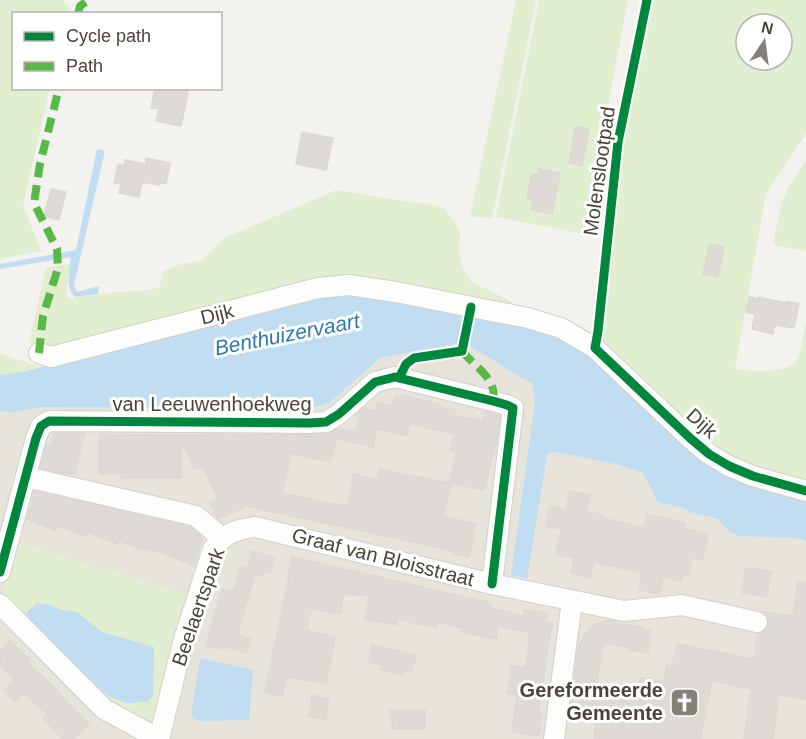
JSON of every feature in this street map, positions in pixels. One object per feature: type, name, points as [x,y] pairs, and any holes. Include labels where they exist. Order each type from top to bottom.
[{"type":"street","name":"Dijk","points":[[39,353],[51,357],[318,288],[349,285],[396,292],[528,318],[561,328],[595,348],[709,454],[753,476],[806,491]]},
{"type":"street","name":"van Leeuwenhoekweg","points":[[26,477],[36,438],[41,426],[49,421],[326,422],[339,414],[375,382],[395,377],[513,408],[492,584]]},
{"type":"street","name":"Beelaertspark","points":[[0,604],[104,709],[159,739],[183,642],[213,549],[222,538],[196,516],[26,477]]},
{"type":"street","points":[[0,572],[26,477]]},
{"type":"street","name":"Graaf van Bloisstraat","points":[[222,538],[234,530],[255,526],[492,584],[624,611],[682,605],[757,622]]},
{"type":"street","points":[[554,739],[572,601]]},
{"type":"shaded area","points":[[393,334],[467,340],[486,346],[644,468],[806,531],[806,739],[0,739],[0,400]]},
{"type":"shaded area","points":[[426,366],[429,371],[433,368],[437,373],[441,370],[445,376],[450,372],[454,377],[459,374],[463,379],[468,377],[471,382],[477,379],[479,384],[486,381],[489,387],[482,392],[410,374]]},
{"type":"green space","points":[[0,0],[63,0],[70,8],[68,12],[12,12],[12,90],[50,90],[23,204],[41,251],[0,259]]},
{"type":"green space","points":[[516,0],[536,0],[492,219],[470,216]]},
{"type":"green space","points":[[539,0],[628,0],[584,234],[496,217]]},
{"type":"green space","points":[[652,0],[806,0],[806,133],[766,194],[735,369],[770,371],[794,363],[798,358],[806,321],[806,483],[720,455],[601,346],[614,190]]},
{"type":"green space","points":[[806,159],[806,251],[773,245],[781,205]]},
{"type":"green space","points":[[336,190],[443,207],[460,229],[459,250],[463,269],[471,282],[513,302],[512,307],[59,349],[29,343],[46,268],[71,264],[67,299],[148,290],[159,287],[164,271],[178,265],[202,260],[224,238]]},
{"type":"green space","points":[[0,354],[42,367],[0,375]]},
{"type":"green space","points":[[14,542],[187,594],[160,720],[145,726],[104,700],[2,595]]},
{"type":"water","points":[[97,149],[105,151],[74,285],[77,292],[99,286],[98,294],[75,297],[72,293],[68,278],[71,257],[0,269],[0,264],[76,250]]},
{"type":"water","name":"Benthuizervaart","points":[[340,291],[370,295],[465,315],[465,317],[516,325],[543,332],[583,348],[712,466],[727,477],[806,501],[806,541],[797,538],[740,536],[731,533],[718,519],[658,502],[643,473],[620,465],[553,451],[547,455],[527,578],[511,575],[535,402],[532,383],[468,343],[461,341],[380,358],[329,403],[307,408],[41,407],[15,412],[0,411],[0,375],[135,345]]},
{"type":"water","points":[[37,603],[77,612],[102,632],[154,647],[153,696],[147,702],[126,703],[108,696],[24,615]]},
{"type":"water","points":[[200,658],[253,670],[249,720],[197,721],[191,715]]},
{"type":"building","points":[[155,90],[189,90],[181,126],[156,121],[159,109],[151,108]]},
{"type":"building","points":[[576,126],[589,129],[582,166],[569,163]]},
{"type":"building","points":[[302,132],[333,138],[326,170],[296,164]]},
{"type":"building","points":[[146,158],[170,163],[166,184],[142,182],[139,197],[119,193],[121,184],[114,183],[118,164],[124,165],[125,160],[146,164]]},
{"type":"building","points":[[539,169],[560,173],[552,214],[531,210],[533,199],[527,198],[532,174],[538,175]]},
{"type":"building","points":[[51,189],[66,192],[59,220],[44,216]]},
{"type":"building","points":[[709,244],[724,247],[718,277],[703,274]]},
{"type":"building","points":[[749,297],[799,304],[794,328],[775,325],[773,334],[752,329],[755,314],[746,312]]},
{"type":"building","points":[[403,395],[455,410],[454,415],[483,421],[485,412],[500,416],[498,436],[484,490],[449,482],[457,453],[450,451],[454,434],[410,424],[407,436],[377,429],[373,447],[336,438],[330,462],[290,453],[282,493],[347,507],[354,474],[377,480],[379,469],[451,483],[443,516],[476,524],[469,557],[453,553],[453,551],[246,506],[218,519],[210,503],[218,499],[204,468],[194,468],[181,439],[181,478],[121,478],[124,473],[99,474],[99,435],[327,434],[336,430],[356,430],[360,412],[364,408],[376,411],[378,402],[393,406],[395,396],[402,398]]},
{"type":"building","points":[[53,433],[85,433],[74,474],[40,468],[46,446],[52,446]]},
{"type":"building","points":[[35,491],[190,527],[203,538],[193,565],[149,548],[148,551],[118,540],[117,544],[87,532],[86,536],[57,525],[55,530],[27,519]]},
{"type":"building","points":[[570,491],[590,495],[586,511],[604,516],[603,518],[644,528],[647,514],[685,523],[684,529],[708,534],[702,560],[692,557],[688,575],[683,574],[681,581],[663,577],[659,594],[639,589],[642,573],[594,562],[590,578],[571,573],[574,558],[556,554],[562,529],[546,526],[550,506],[566,510]]},
{"type":"building","points":[[252,551],[274,558],[270,573],[264,571],[262,576],[255,574],[237,635],[250,639],[246,653],[222,646],[221,649],[206,645],[222,589],[234,591],[241,567],[247,569]]},
{"type":"building","points":[[292,557],[491,603],[490,608],[523,616],[524,610],[548,613],[547,622],[552,623],[538,714],[542,715],[539,736],[512,732],[517,695],[507,694],[511,666],[526,668],[529,632],[498,627],[496,639],[462,632],[463,628],[438,622],[436,628],[398,619],[396,625],[365,619],[370,596],[344,594],[340,614],[311,609],[307,630],[335,637],[326,684],[286,676],[282,696],[265,692]]},
{"type":"building","points":[[746,568],[771,571],[767,597],[742,593]]},
{"type":"building","points":[[798,582],[806,582],[806,699],[779,695],[773,739],[744,739],[751,689],[712,681],[700,739],[594,739],[597,710],[570,706],[579,644],[592,626],[609,620],[614,621],[615,624],[642,627],[641,630],[651,631],[648,653],[604,643],[595,693],[621,697],[623,684],[639,686],[640,678],[664,681],[667,665],[672,667],[677,644],[754,659],[758,634],[765,631],[769,624],[766,614],[761,611],[793,616]]},
{"type":"building","points":[[10,641],[30,660],[28,663],[89,724],[74,739],[63,739],[43,718],[47,714],[24,693],[15,702],[4,691],[15,679],[0,664],[0,651]]},
{"type":"building","points":[[372,645],[416,655],[412,671],[404,670],[403,675],[380,670],[381,665],[369,662]]},
{"type":"building","points":[[312,695],[329,699],[326,719],[309,717]]},
{"type":"building","points":[[425,710],[425,729],[392,729],[389,711]]},
{"type":"marked path","points":[[78,12],[80,6],[89,0]]},
{"type":"marked path","points":[[39,353],[43,316],[58,268],[57,249],[34,203],[40,164],[58,90]]},
{"type":"marked path","points":[[462,351],[489,379],[494,393],[493,401]]},
{"type":"cycle path","name":"Molenslootpad","points":[[647,0],[618,142],[595,348],[709,454],[753,476],[806,491]]},
{"type":"cycle path","points":[[399,378],[406,364],[414,358],[462,351],[471,307]]},
{"type":"cycle path","points":[[0,572],[36,438],[41,426],[49,421],[326,422],[339,414],[375,382],[395,377],[513,408],[492,584]]},
{"type":"place","name":"Gereformeerde Gemeente","points":[[684,702]]}]
